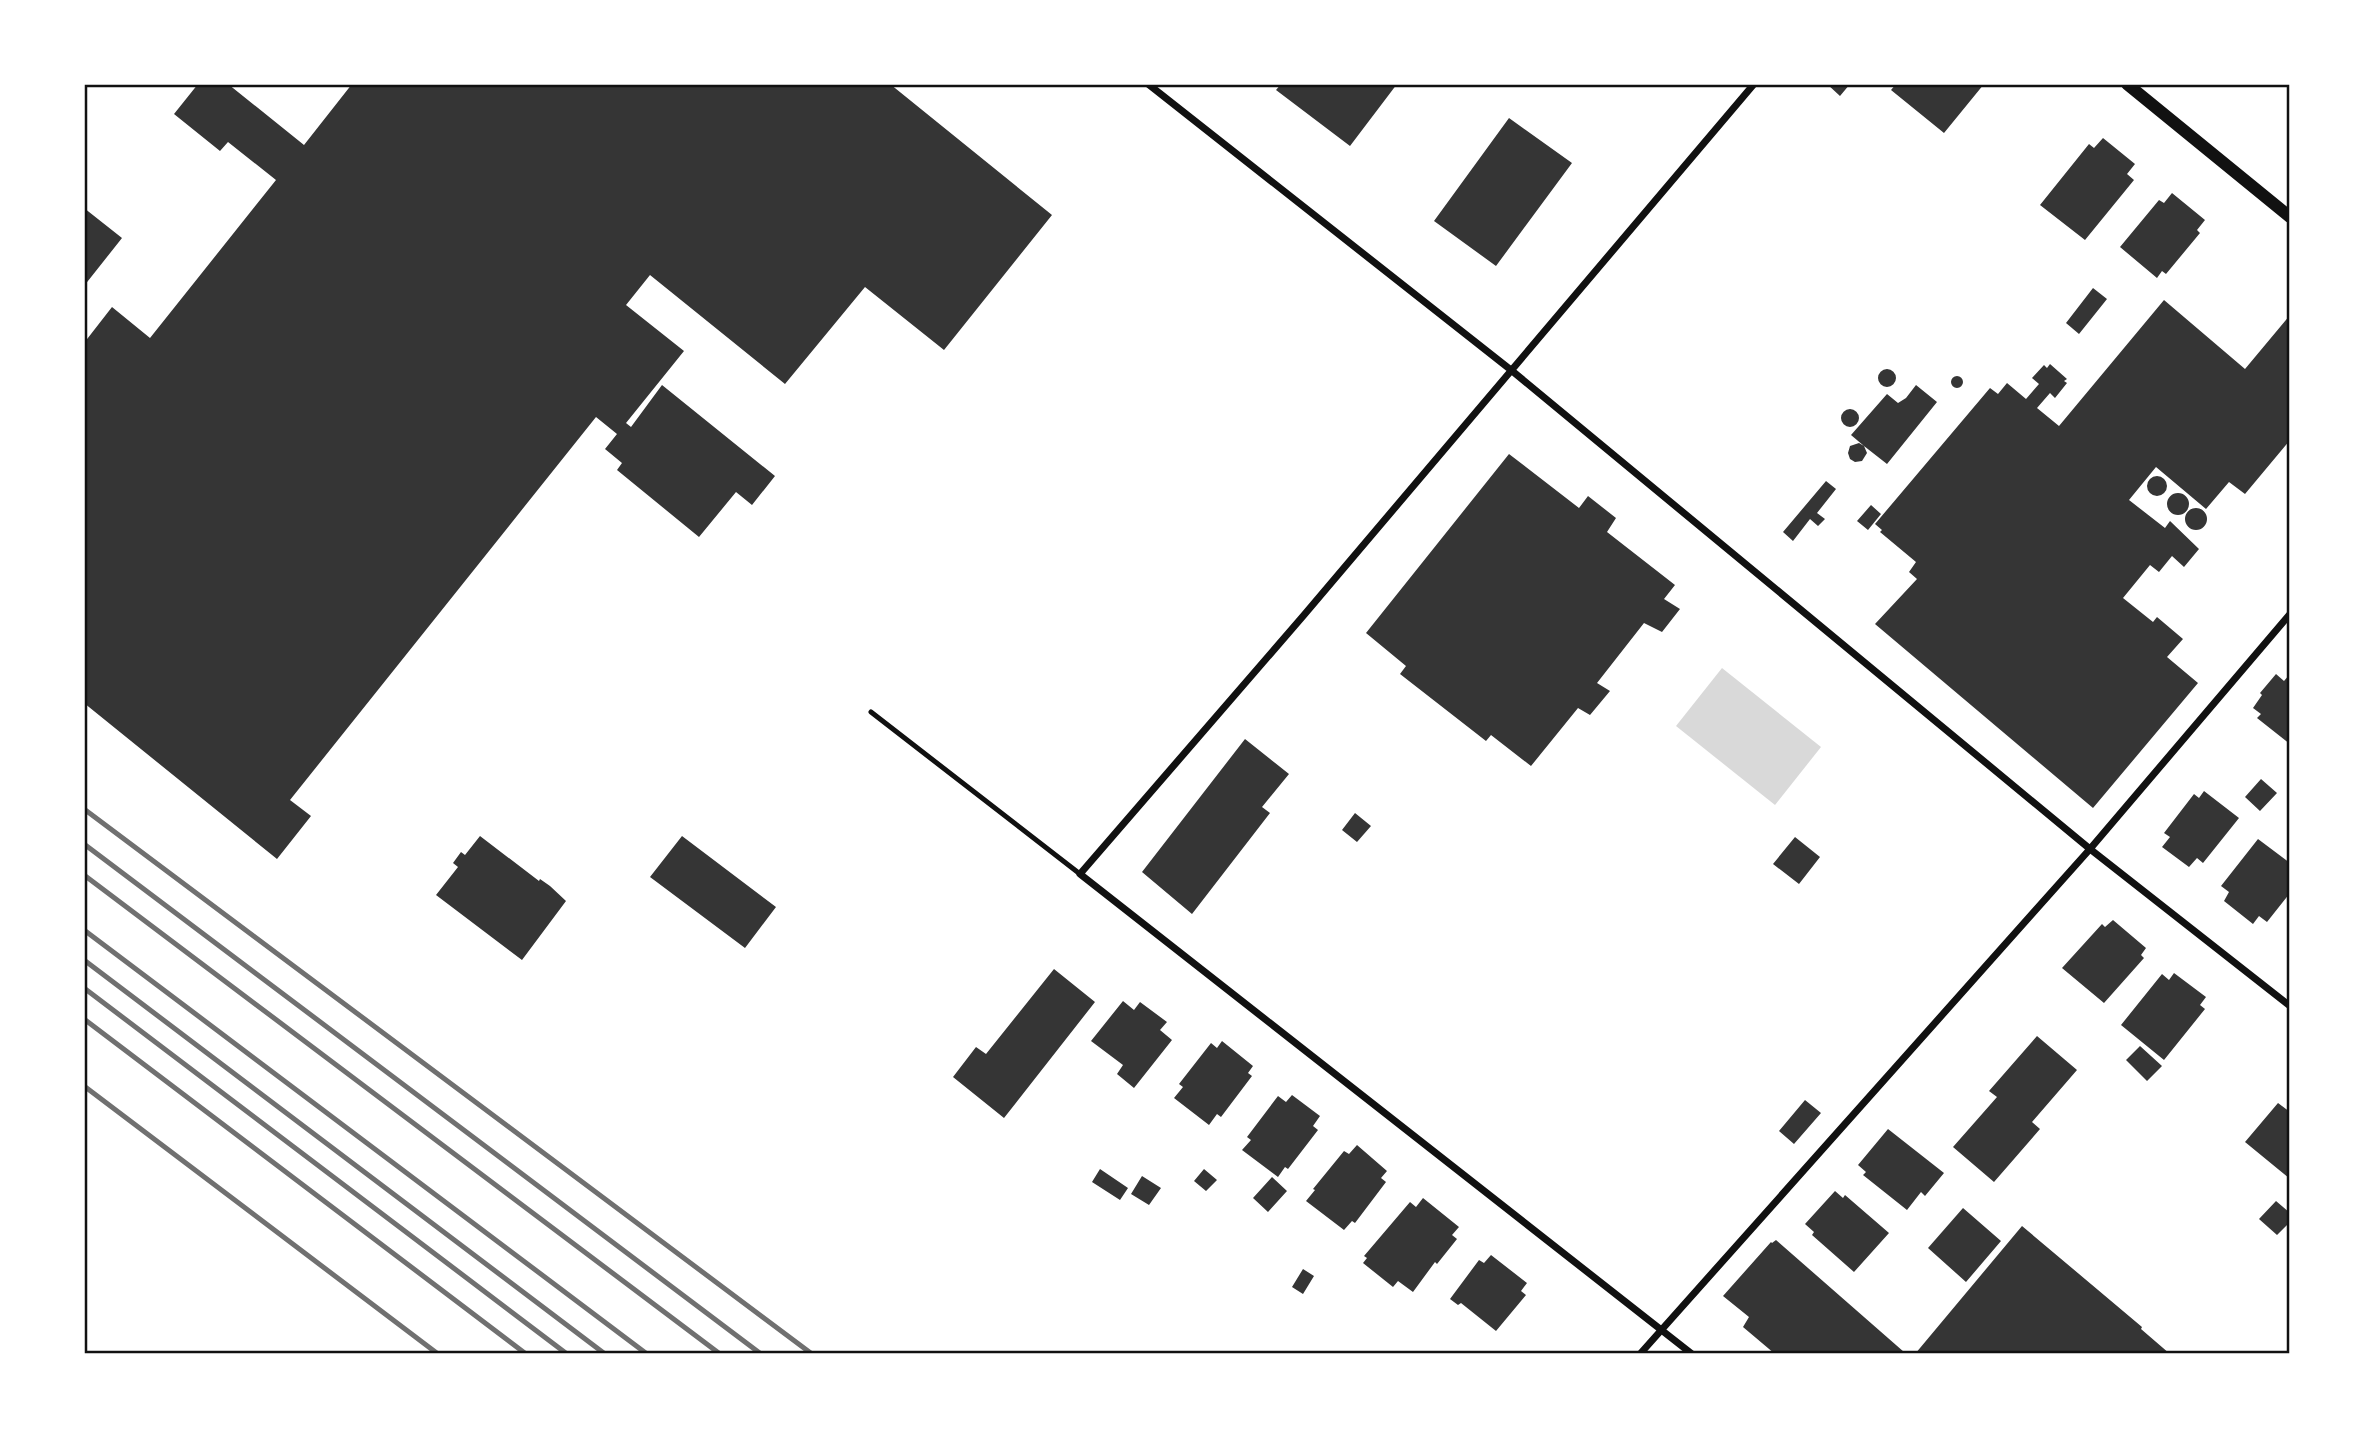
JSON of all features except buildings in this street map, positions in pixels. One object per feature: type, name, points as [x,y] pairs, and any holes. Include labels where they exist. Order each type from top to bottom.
[{"type":"street","points":[[1149,84],[1511,370],[2090,849],[2290,1006]]},
{"type":"street","points":[[1692,1354],[1080,874],[1304,615],[1754,84]]},
{"type":"street","points":[[2127,84],[2290,217]]},
{"type":"street","points":[[1640,1354],[2090,849],[2290,614]]},
{"type":"lane","points":[[872,712],[1080,874]]},
{"type":"shaded area","points":[[1722,668],[1821,747],[1775,805],[1676,726]]},
{"type":"railway","points":[[84,809],[812,1354]]},
{"type":"railway","points":[[84,844],[761,1354]]},
{"type":"railway","points":[[84,875],[720,1354]]},
{"type":"railway","points":[[84,930],[647,1354]]},
{"type":"railway","points":[[84,960],[605,1354]]},
{"type":"railway","points":[[84,988],[567,1354]]},
{"type":"railway","points":[[84,1019],[526,1354]]},
{"type":"railway","points":[[84,1086],[438,1354]]}]
